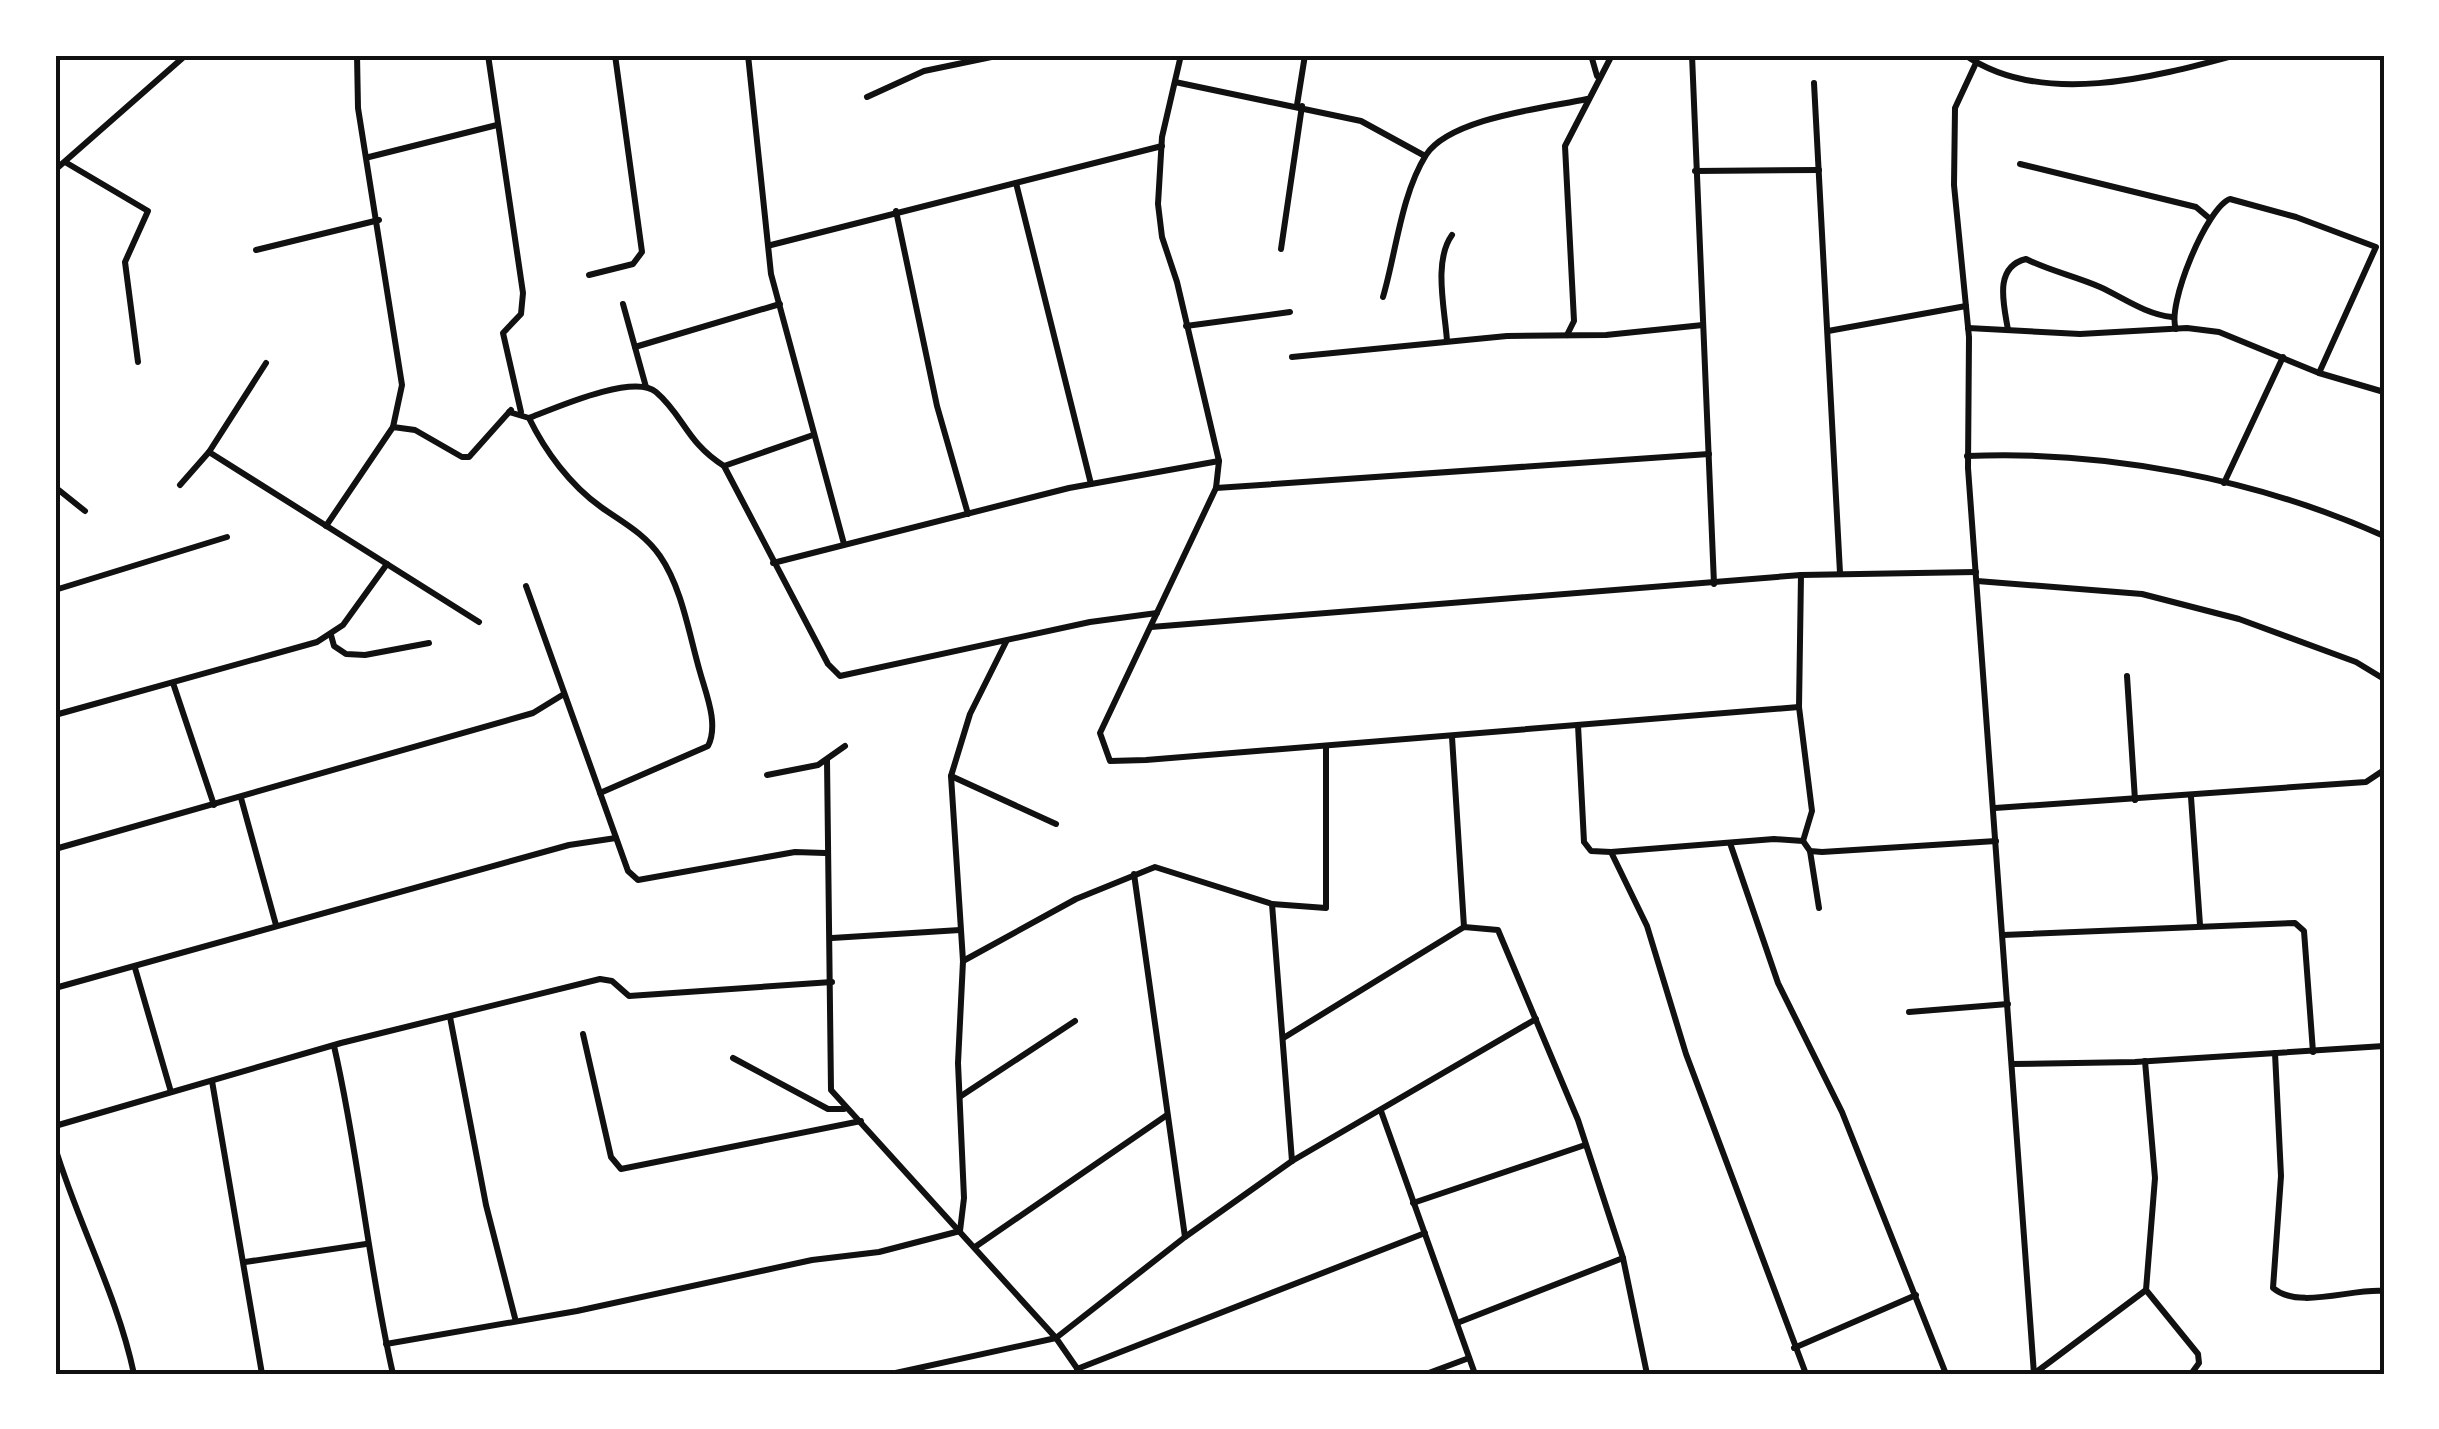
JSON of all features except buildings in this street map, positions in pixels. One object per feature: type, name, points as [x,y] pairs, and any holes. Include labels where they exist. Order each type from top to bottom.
[{"type":"street","points":[[55,170],[186,55]]},
{"type":"street","points":[[326,526],[393,427],[402,385],[379,220],[358,108],[356,55]]},
{"type":"street","points":[[488,55],[523,293],[521,314],[503,333],[521,412],[529,418],[549,454],[588,496],[637,531],[660,556],[681,603],[714,729],[711,742],[702,750],[600,793]]},
{"type":"street","points":[[589,274],[633,264],[642,252],[615,55]]},
{"type":"street","points":[[748,55],[771,274],[844,544]]},
{"type":"street","points":[[867,97],[924,71],[1001,55]]},
{"type":"street","points":[[1181,55],[1162,146],[1158,204],[1162,238],[1219,461],[1216,488],[1100,733],[1110,761],[1452,737],[1799,706]]},
{"type":"street","points":[[1282,249],[1305,55]]},
{"type":"street","points":[[1590,55],[1598,77]]},
{"type":"street","points":[[1584,335],[1574,321],[1565,146],[1612,55]]},
{"type":"street","points":[[1692,55],[1714,584]]},
{"type":"street","points":[[1965,55],[1976,62],[2078,86],[2133,81],[2236,55]]},
{"type":"street","points":[[1976,62],[1955,108],[1954,186],[1968,328],[1967,456],[2034,1374]]},
{"type":"street","points":[[1175,82],[1361,120],[1426,156]]},
{"type":"street","points":[[1814,83],[1840,572]]},
{"type":"street","points":[[1383,298],[1426,156],[1458,131],[1586,99]]},
{"type":"street","points":[[368,158],[497,125]]},
{"type":"street","points":[[771,246],[1162,146]]},
{"type":"street","points":[[64,162],[148,212],[125,262],[138,362]]},
{"type":"street","points":[[2020,164],[2196,207],[2208,218]]},
{"type":"street","points":[[1695,171],[1819,170]]},
{"type":"street","points":[[1016,183],[1091,484]]},
{"type":"street","points":[[2176,329],[2172,318],[2177,293],[2208,218],[2220,203],[2230,199],[2296,217],[2376,247],[2320,372]]},
{"type":"street","points":[[896,211],[937,406],[968,514]]},
{"type":"street","points":[[256,250],[379,220]]},
{"type":"street","points":[[1447,341],[1443,269],[1446,244],[1452,235]]},
{"type":"street","points":[[2008,330],[2004,278],[2011,266],[2026,259],[2049,272],[2099,287],[2146,311],[2172,318]]},
{"type":"street","points":[[622,304],[646,387]]},
{"type":"street","points":[[636,347],[780,304]]},
{"type":"street","points":[[1828,331],[1966,306]]},
{"type":"street","points":[[1186,326],[1290,312]]},
{"type":"street","points":[[1567,334],[1574,321]]},
{"type":"street","points":[[1292,357],[1447,341],[1702,325]]},
{"type":"street","points":[[1968,328],[2080,334],[2176,329],[2219,332],[2320,372],[2384,392]]},
{"type":"street","points":[[2224,483],[2282,357]]},
{"type":"street","points":[[180,484],[210,452],[266,363]]},
{"type":"street","points":[[529,418],[634,385],[656,392],[700,451],[724,466],[828,664],[840,676],[1157,613]]},
{"type":"street","points":[[393,427],[415,430],[462,458],[476,454],[518,402]]},
{"type":"street","points":[[509,412],[521,412]]},
{"type":"street","points":[[724,466],[814,435]]},
{"type":"street","points":[[210,452],[479,622]]},
{"type":"street","points":[[1216,488],[1709,454]]},
{"type":"street","points":[[1967,456],[2042,454],[2224,483],[2330,514],[2384,536]]},
{"type":"street","points":[[773,563],[1091,484],[1219,461]]},
{"type":"street","points":[[55,487],[86,511]]},
{"type":"street","points":[[55,590],[227,537]]},
{"type":"street","points":[[56,713],[332,635],[387,564]]},
{"type":"street","points":[[1151,628],[1840,572],[1976,577],[2142,594],[2239,618],[2356,662],[2384,680]]},
{"type":"street","points":[[1801,575],[1799,706],[1812,811],[1803,841]]},
{"type":"street","points":[[526,586],[628,870],[638,880],[795,852],[825,854]]},
{"type":"street","points":[[332,635],[334,646],[346,654],[429,643]]},
{"type":"street","points":[[960,1231],[964,1198],[958,1063],[962,962],[950,776],[970,714],[1006,642]]},
{"type":"street","points":[[2127,676],[2135,800]]},
{"type":"street","points":[[174,682],[214,805]]},
{"type":"street","points":[[55,850],[533,712],[564,694]]},
{"type":"street","points":[[1578,726],[1584,842],[1591,850],[1803,841]]},
{"type":"street","points":[[1452,737],[1464,927]]},
{"type":"street","points":[[768,776],[827,760],[845,746]]},
{"type":"street","points":[[962,962],[1076,899],[1155,867],[1272,904],[1326,908],[1326,746]]},
{"type":"street","points":[[827,760],[825,854],[832,889],[831,1090],[1056,1338],[1079,1372],[1425,1233]]},
{"type":"street","points":[[1995,808],[2366,782],[2384,770]]},
{"type":"street","points":[[950,776],[1056,824]]},
{"type":"street","points":[[2191,797],[2200,926]]},
{"type":"street","points":[[240,798],[276,925]]},
{"type":"street","points":[[55,988],[568,846],[616,838]]},
{"type":"street","points":[[1803,841],[1810,851],[1819,908]]},
{"type":"street","points":[[1810,851],[1996,842]]},
{"type":"street","points":[[1730,843],[1778,982],[1842,1112],[1946,1374]]},
{"type":"street","points":[[1610,852],[1647,926],[1686,1054],[1806,1374]]},
{"type":"street","points":[[1134,874],[1185,1237]]},
{"type":"street","points":[[1272,904],[1292,1161]]},
{"type":"street","points":[[2003,934],[2296,923],[2301,927],[2313,1052]]},
{"type":"street","points":[[1285,1037],[1464,927],[1490,926],[1502,935],[1585,1145],[1623,1258],[1646,1374]]},
{"type":"street","points":[[832,938],[960,930]]},
{"type":"street","points":[[135,968],[170,1092]]},
{"type":"street","points":[[55,1126],[334,1045],[600,979],[612,981],[629,996],[832,982]]},
{"type":"street","points":[[1909,1012],[2008,1004]]},
{"type":"street","points":[[450,1017],[486,1205],[515,1318]]},
{"type":"street","points":[[890,1374],[1056,1338],[1185,1237],[1292,1161],[1536,1018]]},
{"type":"street","points":[[961,1096],[1075,1022]]},
{"type":"street","points":[[582,1034],[611,1157],[621,1170],[862,1121]]},
{"type":"street","points":[[334,1045],[352,1122],[366,1244],[393,1374]]},
{"type":"street","points":[[2012,1064],[2145,1062],[2384,1046]]},
{"type":"street","points":[[2275,1053],[2280,1176],[2273,1288],[2301,1296],[2384,1291]]},
{"type":"street","points":[[733,1058],[828,1109],[846,1109]]},
{"type":"street","points":[[2145,1062],[2155,1178],[2146,1290],[2198,1354],[2199,1364],[2191,1374]]},
{"type":"street","points":[[212,1081],[262,1374]]},
{"type":"street","points":[[1381,1111],[1474,1374]]},
{"type":"street","points":[[975,1247],[1167,1115]]},
{"type":"street","points":[[1413,1202],[1585,1145]]},
{"type":"street","points":[[55,1146],[68,1191],[103,1268],[134,1374]]},
{"type":"street","points":[[386,1344],[515,1318],[576,1311],[812,1260],[879,1252],[960,1231]]},
{"type":"street","points":[[245,1262],[366,1244]]},
{"type":"street","points":[[1457,1323],[1623,1258]]},
{"type":"street","points":[[2034,1374],[2146,1290]]},
{"type":"street","points":[[1794,1348],[1916,1294]]},
{"type":"street","points":[[1426,1374],[1469,1358]]}]
